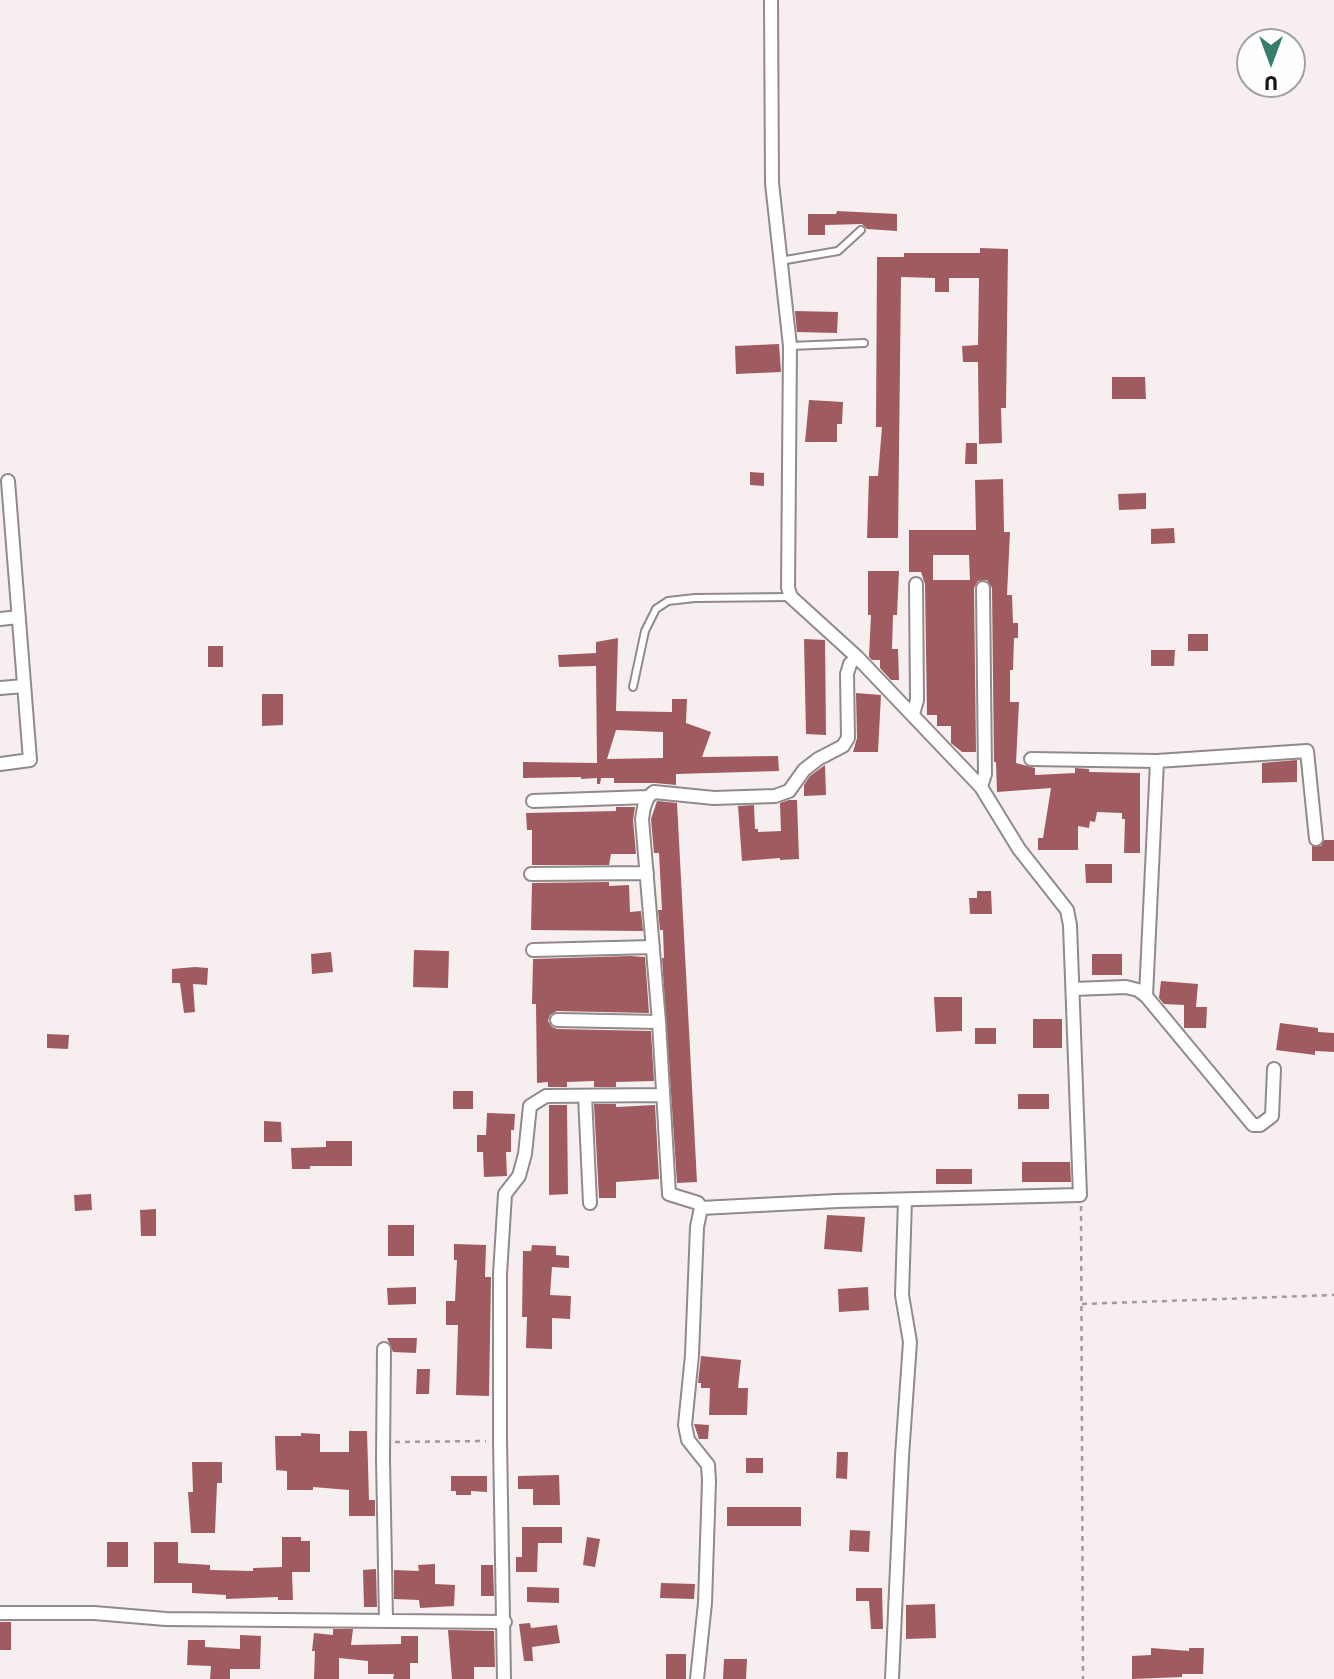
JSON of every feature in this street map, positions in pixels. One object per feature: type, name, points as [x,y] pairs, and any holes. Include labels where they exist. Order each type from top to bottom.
[{"type":"street","points":[[701,1208],[1080,1195],[1073,989],[1067,910],[1019,849],[981,787],[856,657],[791,597],[787,580],[790,345],[772,183],[771,0]]},
{"type":"street","points":[[0,764],[30,760],[8,481]]},
{"type":"street","points":[[0,552],[14,551]]},
{"type":"street","points":[[913,714],[917,700],[916,584]]},
{"type":"street","points":[[981,787],[985,774],[983,589]]},
{"type":"street","points":[[0,620],[19,617]]},
{"type":"street","points":[[697,1679],[705,1602],[709,1481],[708,1465],[688,1440],[685,1425],[701,1208],[698,1203],[669,1194],[659,1022],[642,819],[648,797],[654,792],[713,798],[775,796],[789,791],[804,770],[843,746],[848,738],[847,674],[856,657]]},
{"type":"street","points":[[0,688],[24,686]]},
{"type":"street","points":[[1031,759],[1157,761],[1307,751],[1317,839]]},
{"type":"street","points":[[1146,996],[1157,761]]},
{"type":"street","points":[[533,801],[648,797]]},
{"type":"street","points":[[531,874],[647,873]]},
{"type":"street","points":[[533,950],[653,947]]},
{"type":"street","points":[[1073,989],[1126,988],[1138,990],[1146,996],[1253,1125],[1260,1125],[1272,1116],[1274,1069]]},
{"type":"street","points":[[557,1020],[659,1022]]},
{"type":"street","points":[[504,1679],[500,1274],[505,1194],[519,1176],[525,1154],[530,1106],[546,1096],[663,1095]]},
{"type":"street","points":[[585,1096],[590,1203]]},
{"type":"street","points":[[892,1679],[910,1342],[902,1295],[905,1200]]},
{"type":"street","points":[[384,1349],[386,1621]]},
{"type":"street","points":[[0,1613],[94,1613],[166,1619],[505,1622]]},
{"type":"lane","points":[[780,261],[838,251],[861,230]]},
{"type":"lane","points":[[790,345],[864,343]]},
{"type":"lane","points":[[633,687],[645,631],[656,608],[668,601],[695,598],[791,597]]},
{"type":"path","points":[[1080,1195],[1083,1679]]},
{"type":"path","points":[[1082,1304],[1334,1295]]},
{"type":"path","points":[[384,1443],[500,1441]]},
{"type":"building","points":[[837,211],[897,214],[897,231],[867,229],[862,224],[825,225],[825,235],[808,235],[808,214],[836,214]]},
{"type":"building","points":[[980,248],[1008,249],[1006,408],[1001,408],[1002,443],[979,444],[978,362],[963,362],[962,346],[978,345],[979,278],[949,278],[949,292],[935,292],[935,278],[901,277],[898,538],[867,538],[869,476],[878,476],[882,427],[876,427],[877,257],[904,257],[904,253],[980,253]]},
{"type":"building","points":[[795,311],[838,312],[837,333],[797,332]]},
{"type":"building","points":[[779,344],[781,372],[736,374],[735,346]]},
{"type":"building","points":[[1112,377],[1145,377],[1146,399],[1112,399]]},
{"type":"building","points":[[809,400],[843,402],[842,424],[837,424],[837,442],[805,442]]},
{"type":"building","points":[[966,443],[977,443],[977,464],[965,464]]},
{"type":"building","points":[[750,472],[764,473],[764,486],[750,485]]},
{"type":"building","points":[[1003,479],[1004,532],[1010,532],[1007,595],[1012,595],[1013,623],[1018,623],[1018,638],[1014,638],[1013,670],[1010,670],[1010,702],[1019,702],[1016,763],[1035,768],[1035,775],[1075,773],[1075,768],[1089,769],[1089,772],[1140,773],[1140,853],[1124,853],[1125,819],[1122,819],[1122,813],[1097,812],[1095,822],[1090,821],[1089,828],[1078,826],[1078,850],[1038,850],[1038,838],[1043,838],[1051,788],[997,792],[994,762],[992,588],[987,580],[978,581],[974,588],[976,752],[962,752],[951,743],[951,726],[937,726],[937,715],[927,715],[925,584],[921,572],[909,572],[909,530],[976,530],[975,480]],"holes":[[[933,555],[969,555],[970,580],[933,580]]]},
{"type":"building","points":[[1146,493],[1146,509],[1119,510],[1118,494]]},
{"type":"building","points":[[1174,528],[1175,543],[1151,544],[1151,529]]},
{"type":"building","points":[[868,571],[899,571],[892,649],[898,649],[899,680],[891,680],[880,668],[880,660],[872,660],[869,657],[871,615],[868,615]]},
{"type":"building","points":[[1188,634],[1208,634],[1208,651],[1188,651]]},
{"type":"building","points":[[618,638],[616,711],[672,712],[672,699],[687,699],[686,723],[711,732],[702,757],[778,756],[779,771],[676,774],[676,785],[614,783],[614,778],[601,778],[600,784],[597,784],[597,778],[523,778],[523,762],[597,763],[596,666],[559,667],[558,655],[596,653],[596,642]],"holes":[[[616,730],[663,732],[663,758],[607,759]]]},
{"type":"building","points":[[804,639],[825,640],[826,735],[806,734]]},
{"type":"building","points":[[208,646],[223,646],[223,667],[208,667]]},
{"type":"building","points":[[1151,650],[1175,650],[1174,666],[1151,666]]},
{"type":"building","points":[[856,693],[881,695],[878,752],[853,752],[857,738]]},
{"type":"building","points":[[262,694],[283,694],[283,725],[262,726]]},
{"type":"building","points":[[1297,760],[1297,782],[1262,783],[1262,763]]},
{"type":"building","points":[[825,765],[826,795],[804,796],[804,785],[810,776]]},
{"type":"building","points":[[797,800],[799,859],[742,861],[738,806],[754,805],[755,829],[758,829],[758,832],[781,831],[780,803]]},
{"type":"building","points":[[657,801],[677,803],[697,1182],[677,1183],[662,958],[663,930],[660,930],[658,910],[662,910],[659,853],[654,853],[651,819]]},
{"type":"building","points":[[616,807],[635,807],[633,820],[636,854],[611,854],[609,865],[532,865],[532,830],[527,830],[526,813],[616,811]]},
{"type":"building","points":[[1324,840],[1334,840],[1334,861],[1312,861],[1312,846],[1321,846]]},
{"type":"building","points":[[1085,864],[1112,864],[1112,883],[1086,883]]},
{"type":"building","points":[[609,882],[609,886],[629,885],[630,912],[641,911],[643,931],[531,930],[532,883]]},
{"type":"building","points":[[977,891],[991,891],[992,914],[970,914],[969,898],[977,898]]},
{"type":"building","points":[[414,950],[449,951],[448,988],[413,987]]},
{"type":"building","points":[[331,952],[333,972],[312,974],[311,954]]},
{"type":"building","points":[[1092,954],[1122,954],[1122,975],[1092,975]]},
{"type":"building","points":[[645,957],[649,1013],[557,1011],[550,1015],[548,1021],[557,1029],[651,1031],[654,1081],[616,1082],[616,1087],[594,1087],[594,1081],[567,1082],[567,1087],[548,1087],[548,1082],[537,1083],[536,1004],[532,1004],[533,959]]},
{"type":"building","points":[[208,968],[207,985],[193,984],[195,1012],[184,1013],[180,983],[172,983],[172,969]]},
{"type":"building","points":[[1161,981],[1198,984],[1196,1007],[1207,1007],[1206,1028],[1184,1028],[1184,1005],[1164,1004],[1159,998]]},
{"type":"building","points":[[934,997],[962,997],[962,1031],[936,1032]]},
{"type":"building","points":[[1033,1019],[1062,1019],[1062,1048],[1033,1048]]},
{"type":"building","points":[[1280,1023],[1334,1033],[1334,1052],[1315,1051],[1315,1055],[1276,1050]]},
{"type":"building","points":[[975,1028],[996,1028],[996,1044],[975,1044]]},
{"type":"building","points":[[47,1034],[69,1035],[68,1049],[47,1048]]},
{"type":"building","points":[[453,1091],[473,1091],[473,1109],[453,1109]]},
{"type":"building","points":[[1018,1094],[1049,1094],[1049,1109],[1018,1109]]},
{"type":"building","points":[[594,1104],[616,1104],[616,1107],[655,1105],[659,1179],[616,1182],[616,1198],[599,1198]]},
{"type":"building","points":[[549,1105],[567,1105],[568,1194],[549,1195]]},
{"type":"building","points":[[487,1113],[515,1114],[514,1130],[511,1130],[511,1152],[506,1152],[507,1176],[484,1177],[483,1152],[477,1152],[477,1135],[486,1135]]},
{"type":"building","points":[[264,1121],[281,1122],[282,1142],[264,1142]]},
{"type":"building","points":[[326,1141],[352,1141],[352,1166],[292,1169],[291,1148],[326,1147]]},
{"type":"building","points":[[1022,1162],[1070,1162],[1071,1182],[1022,1182]]},
{"type":"building","points":[[936,1169],[972,1169],[972,1184],[936,1184]]},
{"type":"building","points":[[91,1194],[92,1210],[75,1211],[74,1195]]},
{"type":"building","points":[[156,1209],[156,1236],[141,1236],[140,1210]]},
{"type":"building","points":[[827,1215],[865,1217],[862,1252],[824,1249]]},
{"type":"building","points":[[388,1225],[414,1225],[414,1256],[388,1256]]},
{"type":"building","points":[[454,1244],[486,1245],[485,1277],[491,1277],[489,1396],[456,1395],[458,1325],[446,1325],[446,1301],[455,1301],[457,1260],[454,1260]]},
{"type":"building","points":[[532,1245],[556,1246],[556,1255],[569,1256],[569,1268],[552,1267],[550,1295],[571,1296],[570,1319],[552,1318],[552,1349],[526,1348],[527,1317],[522,1317],[523,1251],[531,1251]]},
{"type":"building","points":[[416,1287],[416,1304],[388,1305],[387,1288]]},
{"type":"building","points":[[868,1287],[869,1310],[839,1312],[838,1289]]},
{"type":"building","points":[[387,1338],[417,1338],[416,1353],[393,1352]]},
{"type":"building","points":[[701,1356],[741,1360],[738,1388],[748,1388],[747,1415],[709,1415],[710,1388],[701,1388],[701,1383],[698,1383]]},
{"type":"building","points":[[417,1369],[430,1369],[429,1394],[416,1394]]},
{"type":"building","points":[[694,1424],[709,1425],[708,1439],[699,1439]]},
{"type":"building","points":[[349,1431],[367,1431],[369,1500],[375,1500],[375,1516],[349,1516],[349,1490],[313,1487],[313,1490],[287,1490],[287,1471],[276,1470],[275,1436],[320,1434],[320,1452],[349,1452]]},
{"type":"building","points":[[837,1452],[848,1452],[847,1479],[836,1478]]},
{"type":"building","points":[[746,1458],[763,1458],[763,1473],[746,1473]]},
{"type":"building","points":[[192,1462],[222,1462],[222,1483],[217,1483],[215,1533],[191,1533],[188,1492],[193,1492]]},
{"type":"building","points":[[559,1475],[560,1505],[533,1505],[533,1489],[518,1489],[518,1476]]},
{"type":"building","points":[[451,1476],[487,1476],[487,1492],[471,1491],[471,1495],[456,1495],[456,1491],[451,1491]]},
{"type":"building","points":[[727,1507],[801,1507],[801,1526],[727,1526]]},
{"type":"building","points":[[522,1527],[562,1527],[562,1543],[538,1543],[537,1572],[516,1572],[516,1557],[522,1557]]},
{"type":"building","points":[[850,1530],[870,1531],[869,1552],[849,1551]]},
{"type":"building","points":[[282,1537],[301,1537],[301,1541],[310,1541],[310,1572],[292,1572],[293,1600],[278,1600],[278,1597],[226,1599],[226,1595],[192,1593],[192,1583],[154,1583],[154,1542],[178,1542],[178,1563],[210,1565],[210,1570],[253,1571],[253,1568],[282,1567]]},
{"type":"building","points":[[587,1537],[600,1539],[595,1567],[583,1565]]},
{"type":"building","points":[[107,1542],[128,1542],[128,1567],[107,1567]]},
{"type":"building","points":[[435,1564],[435,1584],[455,1585],[454,1606],[420,1608],[419,1600],[394,1599],[394,1570],[419,1571],[418,1565]]},
{"type":"building","points":[[481,1565],[493,1565],[494,1596],[481,1596]]},
{"type":"building","points":[[376,1569],[377,1607],[364,1607],[363,1570]]},
{"type":"building","points":[[661,1583],[695,1584],[694,1599],[660,1598]]},
{"type":"building","points":[[527,1587],[559,1588],[559,1603],[527,1602]]},
{"type":"building","points":[[856,1588],[882,1588],[883,1629],[871,1629],[869,1601],[856,1601]]},
{"type":"building","points":[[935,1604],[936,1638],[906,1639],[906,1605]]},
{"type":"building","points":[[0,1622],[11,1622],[11,1650],[0,1650]]},
{"type":"building","points":[[530,1623],[531,1628],[557,1625],[560,1643],[532,1647],[533,1661],[524,1661],[519,1624]]},
{"type":"building","points":[[333,1629],[353,1629],[351,1645],[401,1644],[401,1636],[418,1636],[418,1663],[410,1663],[410,1679],[393,1679],[394,1674],[368,1674],[368,1661],[339,1658],[339,1679],[314,1679],[314,1633],[333,1635]]},
{"type":"building","points":[[448,1630],[494,1631],[495,1667],[474,1667],[474,1679],[452,1679]]},
{"type":"building","points":[[240,1635],[261,1636],[260,1669],[230,1669],[230,1679],[210,1679],[211,1666],[187,1665],[188,1640],[205,1640],[205,1647],[240,1649]]},
{"type":"building","points":[[1151,1648],[1189,1651],[1189,1648],[1204,1648],[1203,1674],[1132,1679],[1132,1656],[1151,1655]]},
{"type":"building","points":[[666,1654],[686,1654],[686,1679],[666,1679]]},
{"type":"building","points":[[724,1659],[747,1659],[746,1679],[723,1679]]}]
